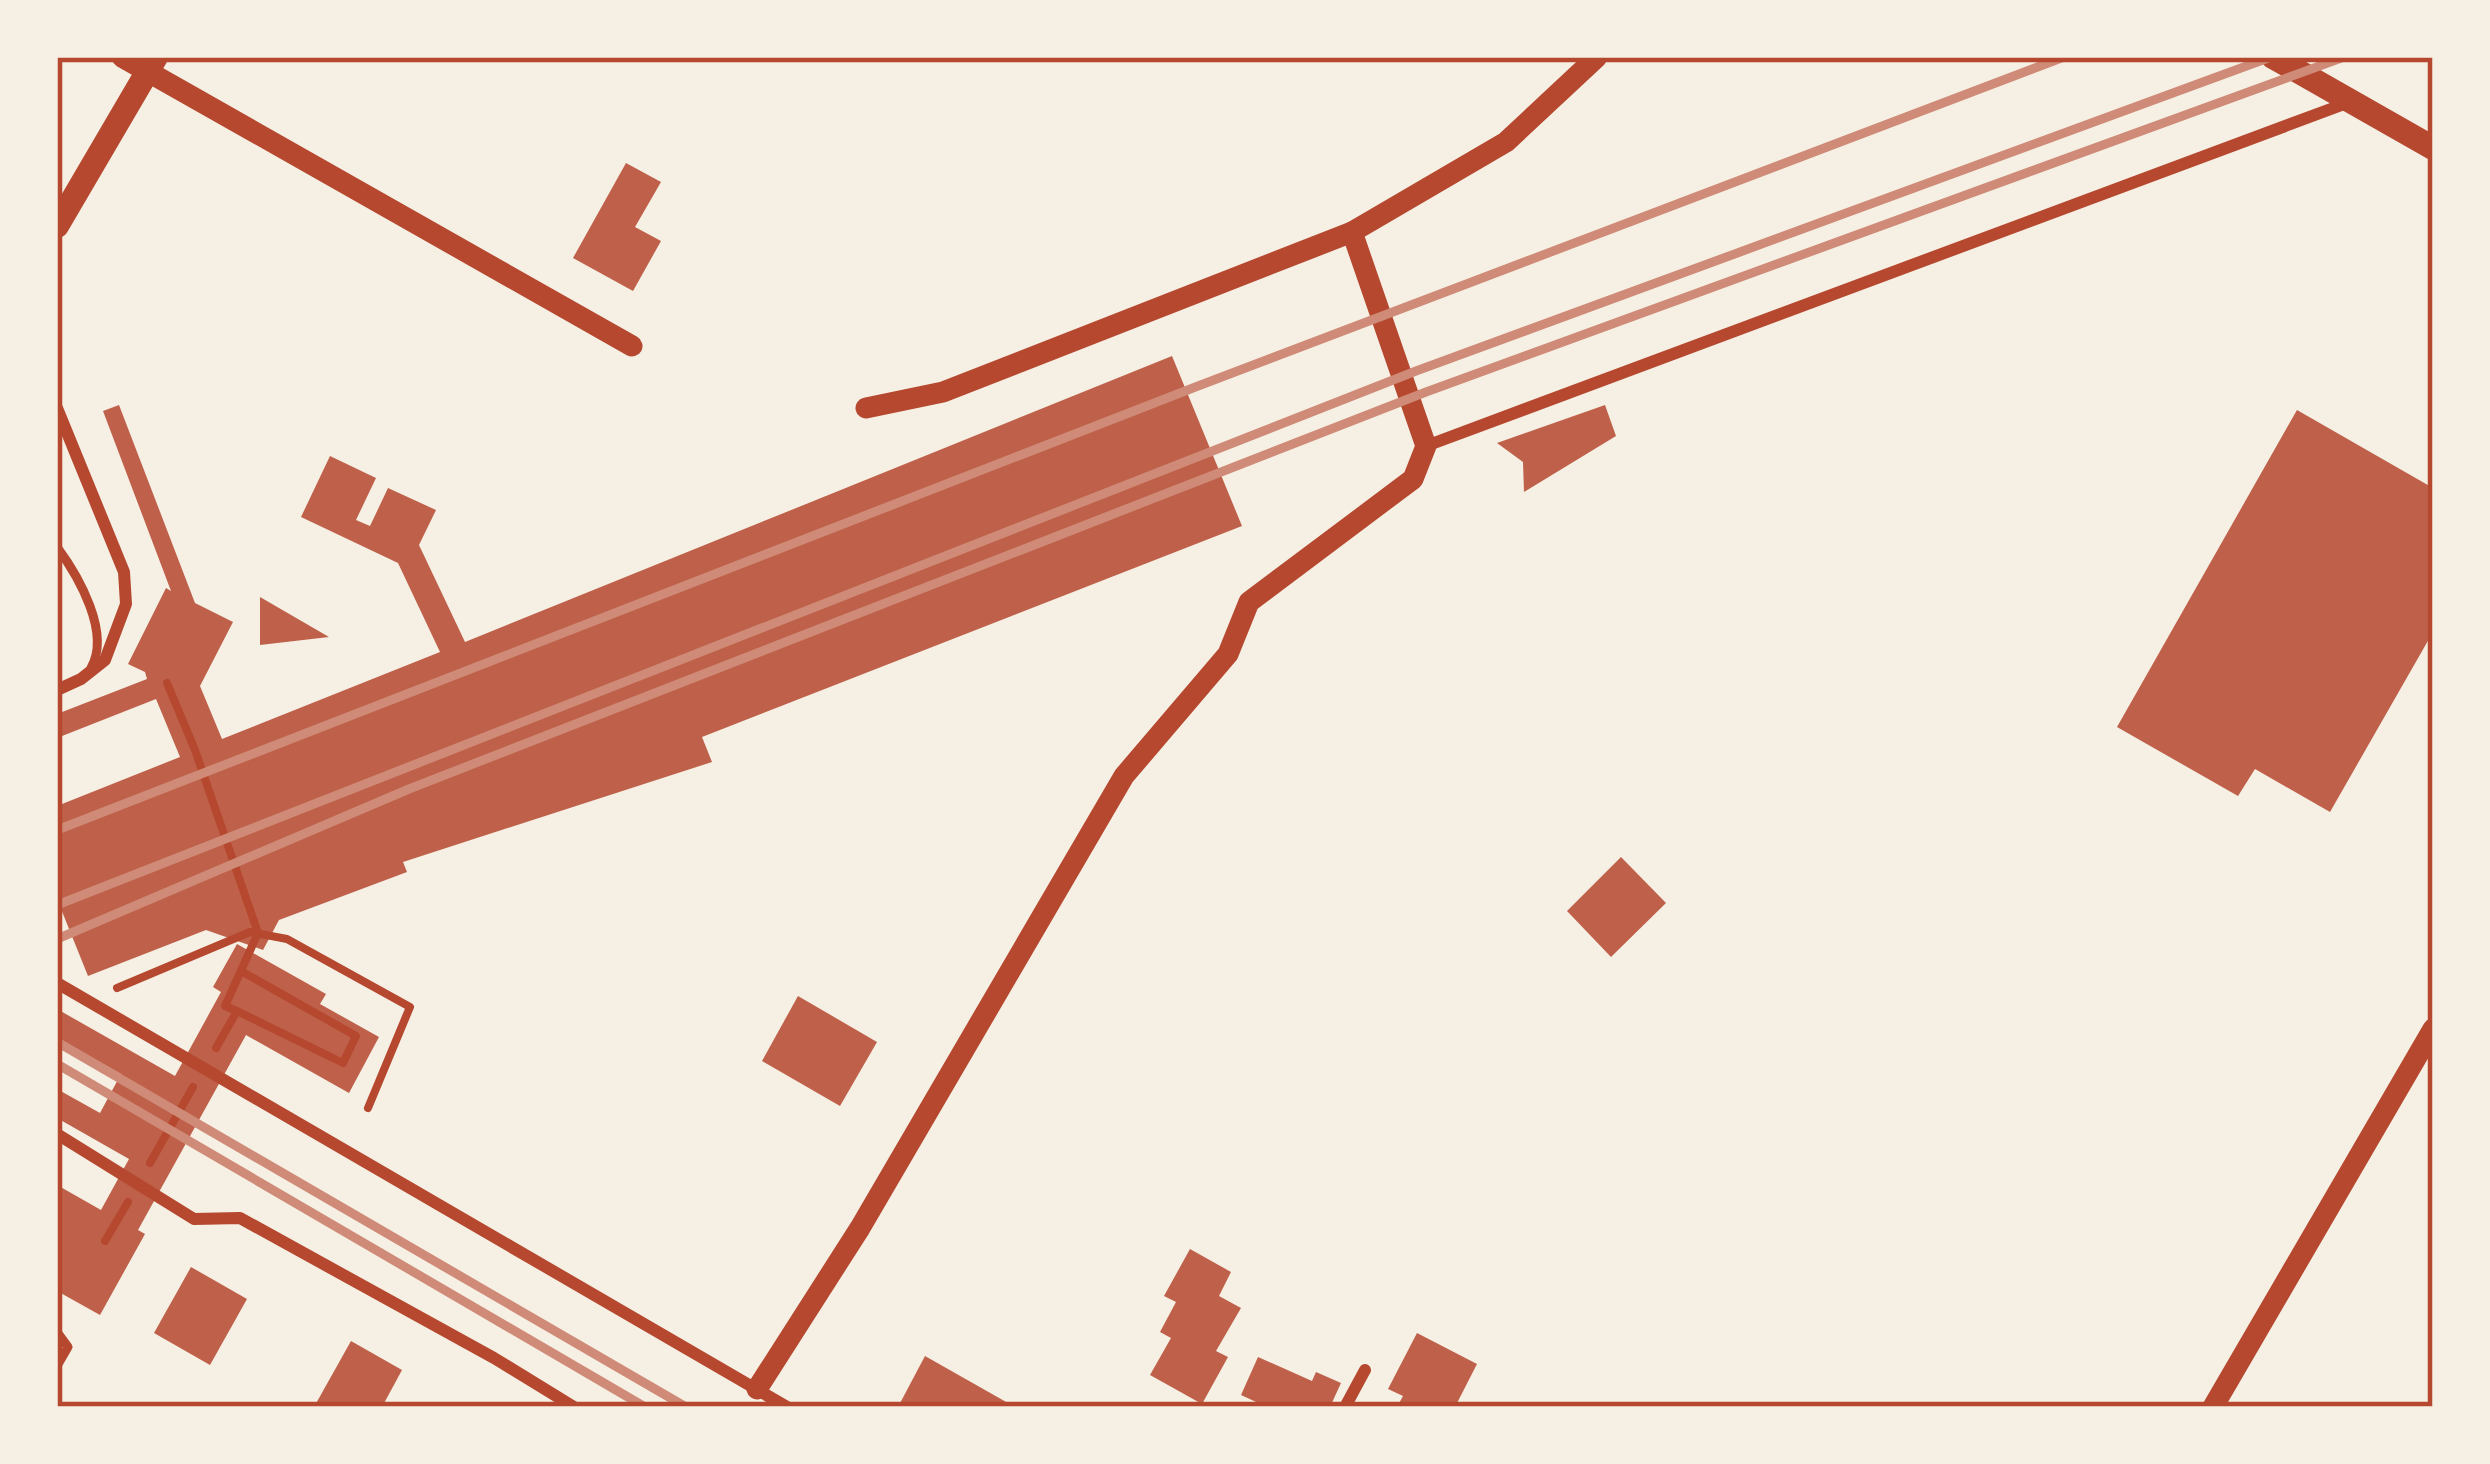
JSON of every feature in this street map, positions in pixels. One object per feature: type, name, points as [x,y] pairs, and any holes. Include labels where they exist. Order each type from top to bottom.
[{"type":"main road","points":[[2273,57],[2433,148]]},
{"type":"main road","points":[[57,226],[151,64]]},
{"type":"street","points":[[122,57],[151,64],[632,346]]},
{"type":"street","points":[[866,408],[943,392],[1352,232],[1506,142],[1597,57]]},
{"type":"street","points":[[1426,446],[2350,102]]},
{"type":"street","points":[[758,1389],[860,1228],[1124,776],[1228,654],[1249,602],[1413,479],[1426,446],[1352,232]]},
{"type":"street","points":[[57,408],[124,572],[127,604],[105,660],[57,690]]},
{"type":"street","points":[[57,983],[787,1407]]},
{"type":"street","points":[[2213,1407],[2433,1029]]},
{"type":"street","points":[[57,1134],[194,1219],[239,1218],[574,1407]]},
{"type":"street","points":[[1345,1407],[1365,1370]]},
{"type":"lane","points":[[57,437],[71,443]]},
{"type":"lane","points":[[57,547],[100,640],[98,654],[81,679]]},
{"type":"lane","points":[[57,1332],[68,1347],[57,1366]]},
{"type":"path","points":[[167,682],[258,933],[225,1006],[343,1063],[356,1036],[241,971]]},
{"type":"path","points":[[117,988],[250,932],[287,939],[410,1007],[368,1108]]},
{"type":"path","points":[[213,1053],[237,1011]]},
{"type":"path","points":[[142,1178],[201,1074]]},
{"type":"path","points":[[105,1241],[130,1198]]},
{"type":"building","points":[[626,163],[661,182],[635,227],[661,241],[633,291],[573,258]]},
{"type":"building","points":[[1172,356],[1242,526],[702,737],[712,762],[403,862],[407,872],[279,920],[263,950],[206,930],[88,976],[57,899],[57,806],[180,757],[156,699],[57,738],[57,714],[147,679],[145,672],[128,664],[166,588],[171,591],[103,411],[119,405],[195,603],[233,622],[200,686],[222,739],[440,652],[398,563],[301,517],[330,456],[376,478],[356,520],[370,526],[388,488],[436,510],[419,545],[465,642]]},
{"type":"building","points":[[1605,405],[1616,436],[1524,492],[1523,462],[1497,443]]},
{"type":"building","points":[[2297,410],[2433,488],[2433,632],[2330,812],[2255,769],[2238,796],[2117,727]]},
{"type":"building","points":[[260,597],[329,637],[260,645]]},
{"type":"building","points":[[1621,857],[1666,903],[1611,957],[1567,911]]},
{"type":"building","points":[[237,944],[326,994],[320,1004],[379,1037],[349,1093],[246,1035],[138,1230],[145,1234],[100,1315],[57,1291],[57,1185],[101,1210],[129,1159],[57,1118],[57,1089],[100,1113],[121,1074],[57,1038],[57,1009],[175,1076],[221,992],[213,987]]},
{"type":"building","points":[[798,996],[877,1042],[840,1106],[762,1061]]},
{"type":"building","points":[[1190,1249],[1231,1272],[1219,1296],[1241,1308],[1216,1351],[1228,1357],[1202,1404],[1150,1375],[1171,1338],[1160,1332],[1176,1302],[1164,1296]]},
{"type":"building","points":[[191,1267],[247,1299],[210,1365],[154,1333]]},
{"type":"building","points":[[1417,1333],[1477,1364],[1455,1407],[1397,1407],[1403,1396],[1388,1389]]},
{"type":"building","points":[[351,1341],[402,1370],[382,1407],[314,1407]]},
{"type":"building","points":[[925,1356],[1015,1407],[898,1407]]},
{"type":"building","points":[[1258,1357],[1312,1381],[1316,1372],[1341,1383],[1330,1407],[1267,1407],[1241,1395]]},
{"type":"railway","points":[[57,830],[1198,386],[2064,57]]},
{"type":"railway","points":[[57,905],[1416,371],[2271,57]]},
{"type":"railway","points":[[57,939],[409,789],[1426,392],[2344,57]]},
{"type":"railway","points":[[57,1042],[686,1407]]},
{"type":"railway","points":[[57,1064],[645,1407]]}]
